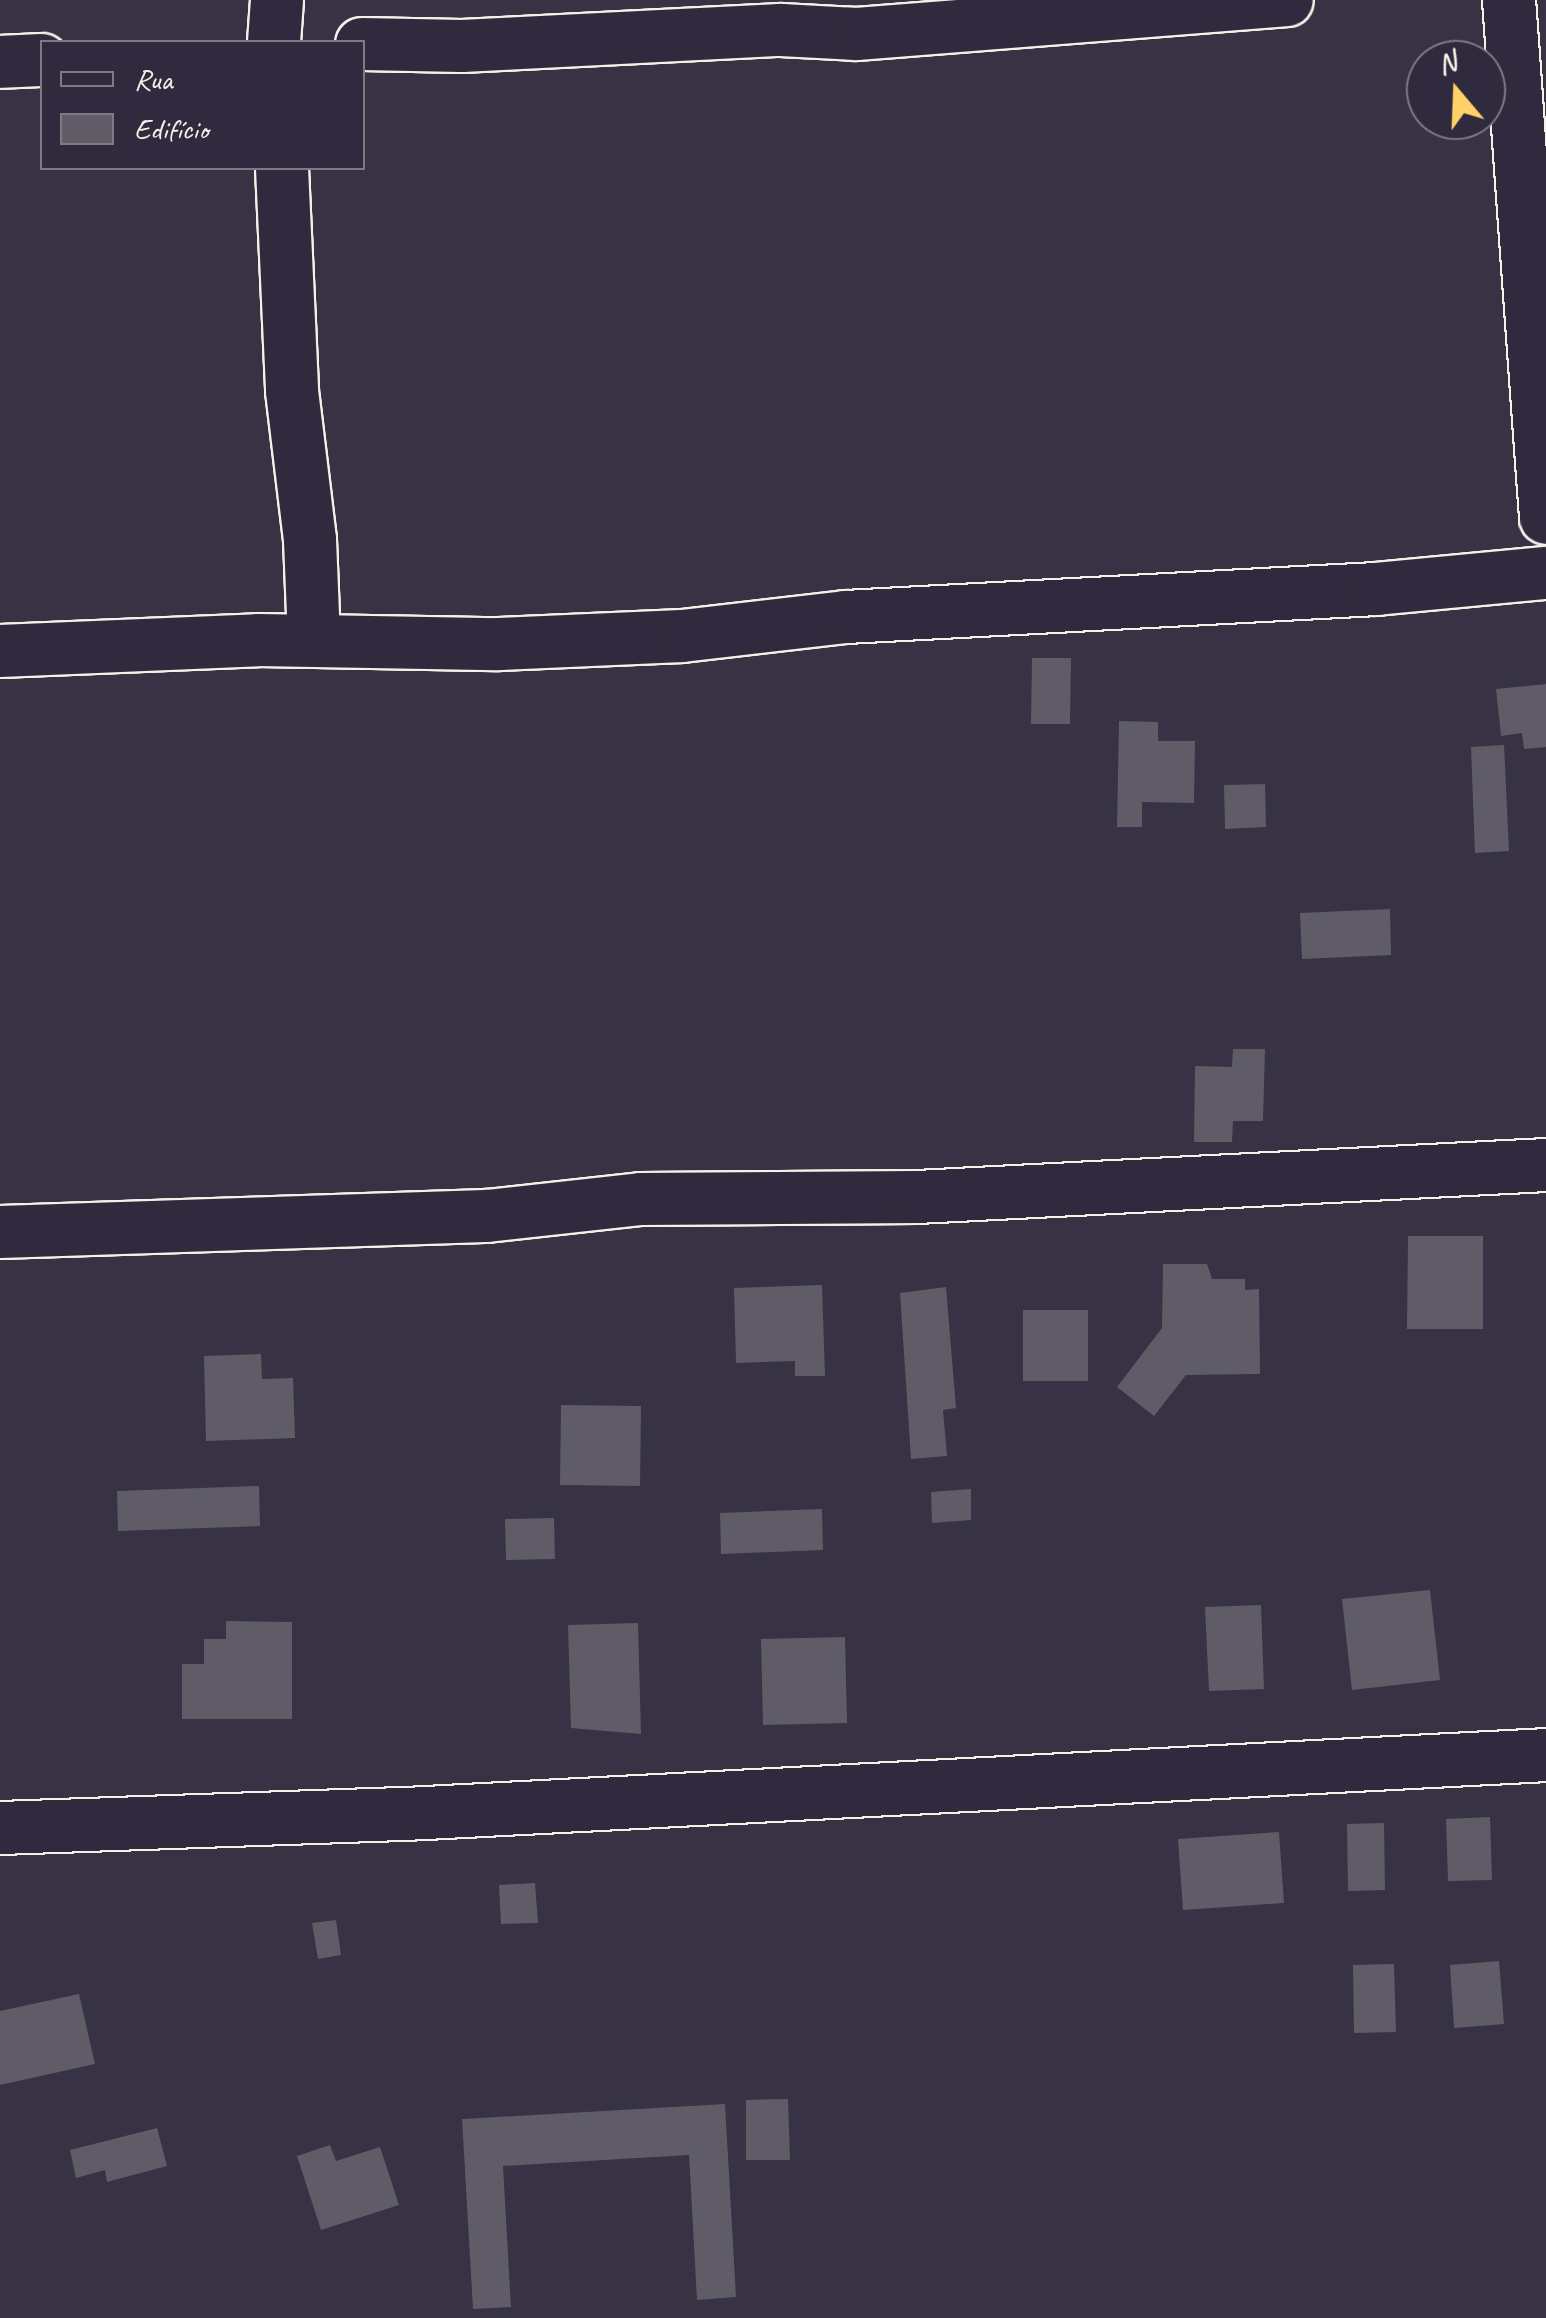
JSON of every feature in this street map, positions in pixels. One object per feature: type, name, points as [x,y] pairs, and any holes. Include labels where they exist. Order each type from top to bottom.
[{"type":"street","points":[[274,40],[277,0]]},
{"type":"street","points":[[365,44],[462,46],[763,30],[858,34],[1287,0]]},
{"type":"street","points":[[1509,0],[1546,518]]},
{"type":"street","points":[[0,62],[40,60]]},
{"type":"street","points":[[282,170],[292,392],[310,540],[314,639]]},
{"type":"street","points":[[0,651],[314,639],[499,644],[682,636],[846,617],[1376,590],[1546,573]]},
{"type":"street","points":[[0,1232],[487,1216],[641,1199],[917,1197],[1546,1165]]},
{"type":"street","points":[[0,1828],[446,1812],[1546,1755]]},
{"type":"building","points":[[1032,658],[1071,658],[1070,724],[1031,724]]},
{"type":"building","points":[[1546,684],[1546,747],[1524,749],[1522,733],[1501,736],[1496,689]]},
{"type":"building","points":[[1119,721],[1158,722],[1158,741],[1195,741],[1194,803],[1142,802],[1142,827],[1117,827]]},
{"type":"building","points":[[1504,745],[1509,851],[1475,853],[1471,747]]},
{"type":"building","points":[[1265,784],[1266,827],[1225,829],[1224,785]]},
{"type":"building","points":[[1390,909],[1391,955],[1302,959],[1300,913]]},
{"type":"building","points":[[1233,1049],[1265,1049],[1263,1121],[1233,1121],[1232,1142],[1194,1142],[1195,1066],[1232,1067]]},
{"type":"building","points":[[1408,1236],[1483,1236],[1483,1329],[1407,1329]]},
{"type":"building","points":[[1163,1264],[1207,1264],[1212,1279],[1245,1279],[1245,1290],[1259,1289],[1260,1374],[1186,1375],[1154,1416],[1117,1387],[1162,1328]]},
{"type":"building","points":[[822,1285],[825,1376],[795,1376],[795,1361],[736,1363],[734,1288]]},
{"type":"building","points":[[946,1287],[956,1408],[943,1410],[947,1456],[911,1459],[900,1293]]},
{"type":"building","points":[[1023,1310],[1088,1310],[1088,1381],[1023,1381]]},
{"type":"building","points":[[261,1354],[262,1379],[293,1378],[295,1438],[206,1441],[204,1356]]},
{"type":"building","points":[[561,1405],[641,1406],[640,1486],[560,1485]]},
{"type":"building","points":[[259,1486],[260,1526],[118,1531],[117,1491]]},
{"type":"building","points":[[971,1489],[971,1520],[932,1523],[931,1492]]},
{"type":"building","points":[[822,1509],[823,1550],[721,1554],[720,1513]]},
{"type":"building","points":[[554,1518],[555,1559],[506,1560],[505,1519]]},
{"type":"building","points":[[1430,1590],[1440,1680],[1352,1690],[1342,1599]]},
{"type":"building","points":[[1261,1605],[1264,1689],[1209,1691],[1205,1607]]},
{"type":"building","points":[[226,1621],[292,1622],[292,1719],[182,1719],[182,1664],[204,1664],[204,1639],[226,1639]]},
{"type":"building","points":[[638,1623],[641,1734],[571,1728],[568,1625]]},
{"type":"building","points":[[845,1637],[847,1723],[763,1725],[761,1639]]},
{"type":"building","points":[[1490,1817],[1492,1880],[1448,1881],[1446,1819]]},
{"type":"building","points":[[1384,1823],[1385,1890],[1348,1891],[1347,1824]]},
{"type":"building","points":[[1279,1832],[1284,1903],[1183,1910],[1178,1839]]},
{"type":"building","points":[[535,1883],[538,1923],[501,1924],[499,1885]]},
{"type":"building","points":[[336,1920],[341,1955],[318,1959],[312,1923]]},
{"type":"building","points":[[1499,1961],[1504,2024],[1454,2028],[1450,1965]]},
{"type":"building","points":[[1394,1964],[1396,2032],[1354,2033],[1353,1965]]},
{"type":"building","points":[[79,1994],[95,2064],[0,2085],[0,2011]]},
{"type":"building","points":[[788,2099],[790,2160],[746,2160],[746,2100]]},
{"type":"building","points":[[725,2104],[736,2297],[697,2300],[689,2155],[503,2166],[511,2307],[473,2309],[462,2119]]},
{"type":"building","points":[[157,2128],[167,2166],[107,2182],[105,2170],[76,2178],[70,2150]]},
{"type":"building","points":[[330,2145],[336,2161],[380,2147],[399,2205],[321,2230],[297,2156]]}]
